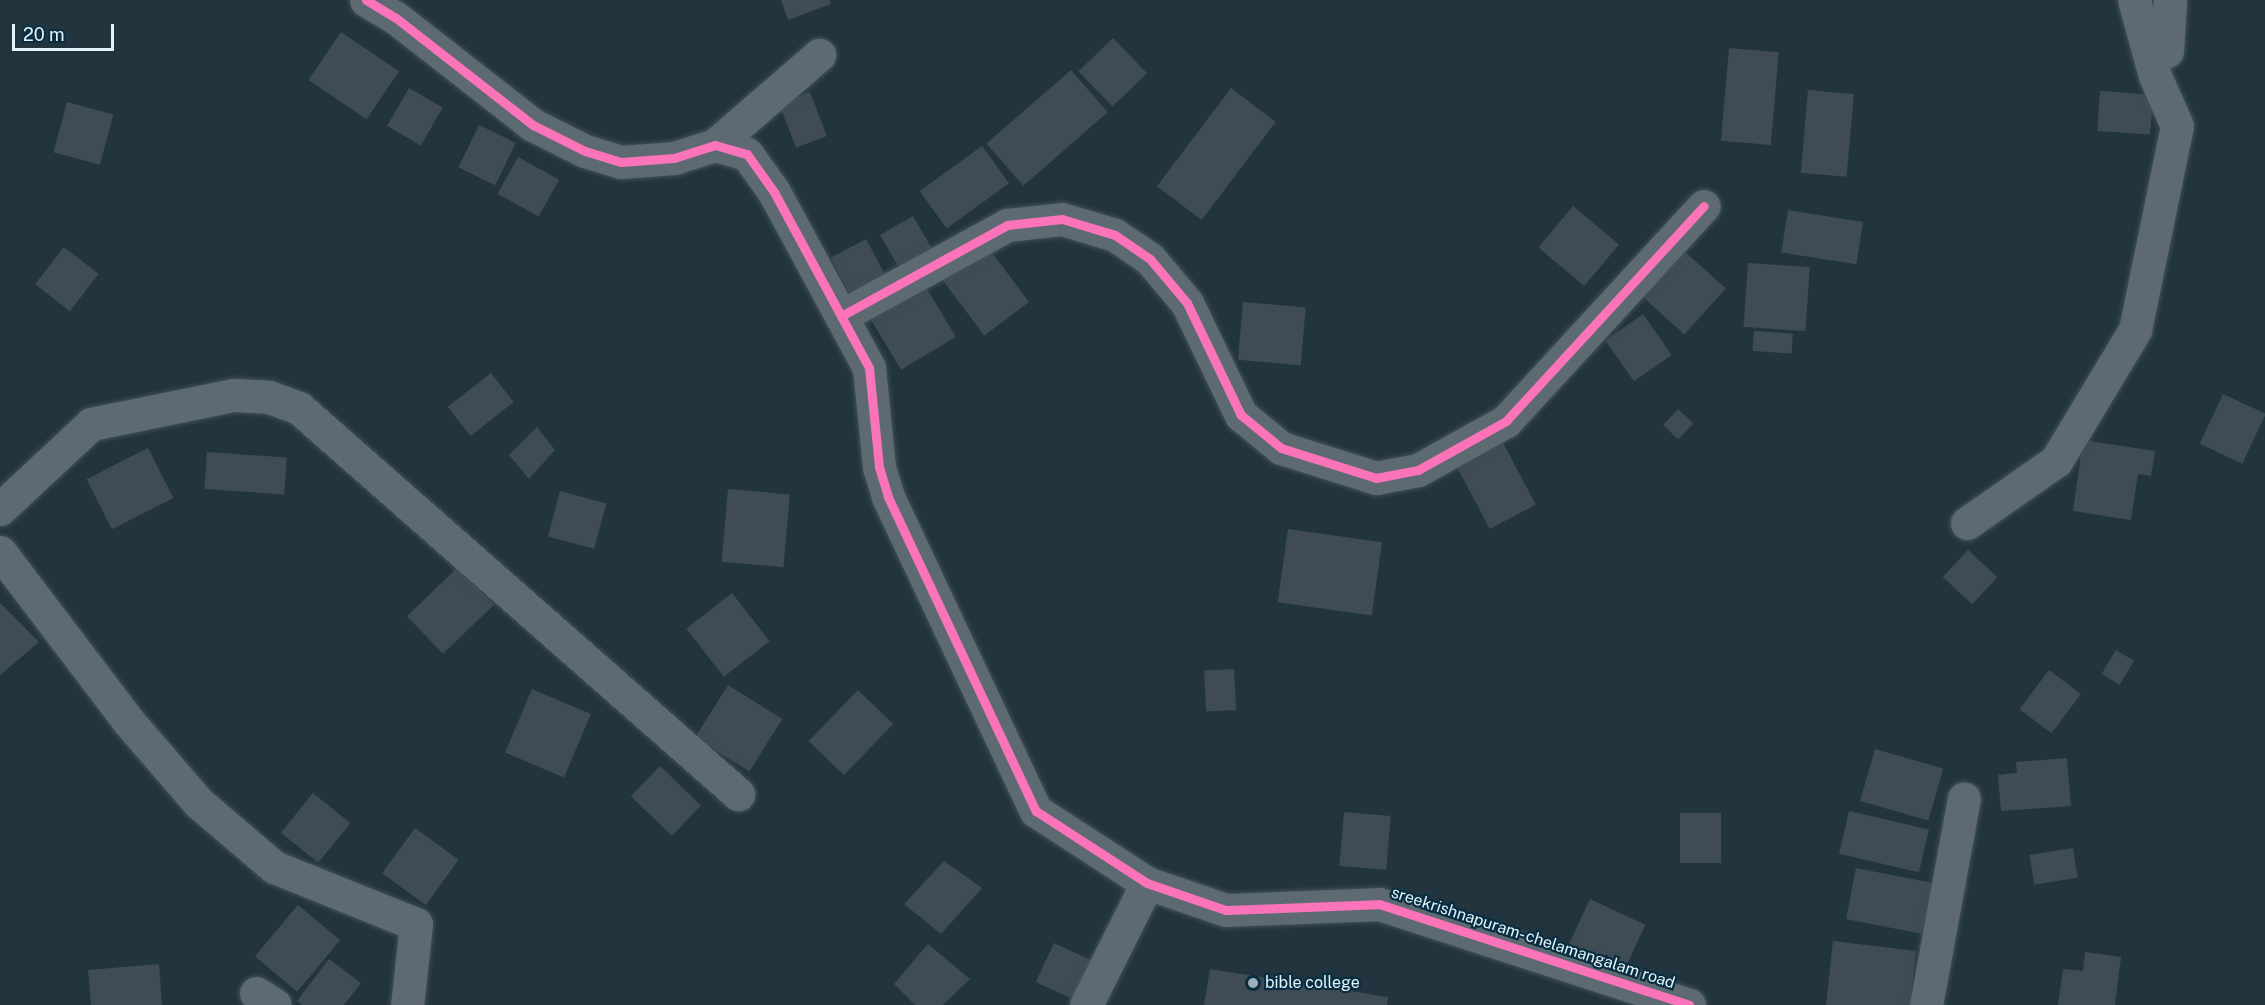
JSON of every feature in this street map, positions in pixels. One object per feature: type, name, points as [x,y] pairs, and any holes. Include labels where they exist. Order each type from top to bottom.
[{"type":"street","points":[[366,0],[403,9],[533,125],[585,151],[621,162],[647,162],[715,145],[819,55]]},
{"type":"street","points":[[1967,523],[2056,461],[2135,330],[2177,126],[2155,76],[2134,0]]},
{"type":"street","points":[[2167,51],[2170,0]]},
{"type":"street","name":"sreekrishnapuram- chelamangalam road","points":[[715,145],[747,154],[767,182],[869,368],[879,466],[888,497],[933,599],[990,710],[1036,811],[1147,883],[1227,910],[1379,904],[1689,1005]]},
{"type":"street","points":[[841,316],[1007,225],[1062,219],[1115,235],[1150,259],[1187,303],[1241,415],[1281,448],[1376,478],[1418,470],[1506,422],[1704,206]]},
{"type":"street","points":[[0,509],[91,424],[234,395],[269,397],[298,408],[738,794]]},
{"type":"street","points":[[0,552],[129,722],[199,803],[274,867],[416,924],[407,1005]]},
{"type":"street","points":[[1926,1005],[1964,798]]},
{"type":"street","points":[[1086,1005],[1147,883]]},
{"type":"building","points":[[781,0],[830,0],[831,4],[788,20]]},
{"type":"building","points":[[341,32],[399,71],[367,119],[309,80]]},
{"type":"building","points":[[1113,38],[1147,73],[1113,107],[1078,71]]},
{"type":"building","points":[[1729,48],[1779,52],[1771,145],[1721,141]]},
{"type":"building","points":[[1071,70],[1108,112],[1023,186],[986,143]]},
{"type":"building","points":[[409,88],[443,108],[421,146],[387,126]]},
{"type":"building","points":[[1231,88],[1276,122],[1202,220],[1157,186]]},
{"type":"building","points":[[1808,90],[1854,94],[1847,177],[1801,173]]},
{"type":"building","points":[[2100,91],[2153,95],[2150,135],[2097,131]]},
{"type":"building","points":[[810,92],[827,136],[796,148],[779,104]]},
{"type":"building","points":[[67,102],[113,114],[100,165],[54,152]]},
{"type":"building","points":[[479,125],[516,143],[495,185],[458,167]]},
{"type":"building","points":[[982,146],[1009,183],[947,228],[920,191]]},
{"type":"building","points":[[518,157],[559,180],[539,217],[498,194]]},
{"type":"building","points":[[1573,206],[1619,245],[1584,286],[1538,247]]},
{"type":"building","points":[[1788,210],[1863,222],[1856,264],[1781,252]]},
{"type":"building","points":[[913,216],[934,253],[902,272],[880,235]]},
{"type":"building","points":[[866,239],[891,286],[856,305],[831,258]]},
{"type":"building","points":[[987,246],[1029,302],[984,336],[942,280]]},
{"type":"building","points":[[64,247],[99,274],[70,311],[35,284]]},
{"type":"building","points":[[1682,249],[1726,288],[1684,335],[1641,295]]},
{"type":"building","points":[[1748,263],[1810,267],[1805,331],[1744,327]]},
{"type":"building","points":[[926,287],[956,337],[901,370],[871,320]]},
{"type":"building","points":[[1243,302],[1306,307],[1301,365],[1238,360]]},
{"type":"building","points":[[1643,314],[1672,355],[1634,381],[1605,340]]},
{"type":"building","points":[[1754,331],[1793,334],[1792,354],[1753,351]]},
{"type":"building","points":[[491,373],[514,402],[470,436],[448,407]]},
{"type":"building","points":[[2223,394],[2265,414],[2242,464],[2200,444]]},
{"type":"building","points":[[1678,409],[1693,423],[1678,439],[1663,425]]},
{"type":"building","points":[[537,427],[555,450],[529,479],[509,455]]},
{"type":"building","points":[[2083,440],[2155,451],[2151,476],[2138,474],[2131,520],[2073,511]]},
{"type":"building","points":[[1502,441],[1536,505],[1490,529],[1456,465]]},
{"type":"building","points":[[148,448],[173,498],[112,529],[87,479]]},
{"type":"building","points":[[207,452],[287,458],[284,494],[204,489]]},
{"type":"building","points":[[728,489],[790,494],[783,567],[722,562]]},
{"type":"building","points":[[560,491],[606,503],[594,549],[548,536]]},
{"type":"building","points":[[1288,529],[1382,542],[1372,616],[1278,602]]},
{"type":"building","points":[[1968,550],[1997,577],[1972,604],[1943,577]]},
{"type":"building","points":[[458,567],[494,604],[443,654],[407,616]]},
{"type":"building","points":[[732,593],[770,641],[724,677],[686,629]]},
{"type":"building","points":[[0,603],[39,642],[0,675]]},
{"type":"building","points":[[2116,650],[2134,661],[2120,685],[2102,674]]},
{"type":"building","points":[[1234,669],[1236,710],[1206,712],[1204,671]]},
{"type":"building","points":[[2049,670],[2081,694],[2051,733],[2020,709]]},
{"type":"building","points":[[728,685],[782,719],[749,771],[695,738]]},
{"type":"building","points":[[532,689],[591,714],[564,778],[505,753]]},
{"type":"building","points":[[858,690],[893,724],[844,775],[809,741]]},
{"type":"building","points":[[1875,749],[1943,769],[1928,820],[1860,801]]},
{"type":"building","points":[[2067,758],[2071,806],[2001,811],[1998,775],[2017,773],[2016,762]]},
{"type":"building","points":[[660,766],[701,806],[672,836],[631,796]]},
{"type":"building","points":[[313,793],[350,823],[318,863],[281,833]]},
{"type":"building","points":[[1849,811],[1929,829],[1919,872],[1839,854]]},
{"type":"building","points":[[1344,812],[1391,816],[1386,870],[1339,866]]},
{"type":"building","points":[[1680,813],[1721,813],[1721,863],[1680,863]]},
{"type":"building","points":[[415,828],[459,860],[426,905],[382,873]]},
{"type":"building","points":[[2073,848],[2078,878],[2034,885],[2030,855]]},
{"type":"building","points":[[944,861],[982,888],[941,934],[904,904]]},
{"type":"building","points":[[1856,868],[1936,884],[1927,935],[1846,919]]},
{"type":"building","points":[[1590,899],[1645,925],[1620,979],[1565,953]]},
{"type":"building","points":[[298,905],[340,940],[297,992],[255,956]]},
{"type":"building","points":[[1833,941],[1916,951],[1910,1005],[1826,1005]]},
{"type":"building","points":[[1054,943],[1100,965],[1082,1004],[1036,982]]},
{"type":"building","points":[[928,944],[970,979],[943,1005],[915,1005],[894,984]]},
{"type":"building","points":[[2085,952],[2121,957],[2115,1005],[2058,1005],[2063,969],[2083,971]]},
{"type":"building","points":[[329,959],[361,983],[344,1005],[302,1005],[297,1001]]},
{"type":"building","points":[[159,964],[162,1005],[91,1005],[88,970]]},
{"type":"building","name":"bible college","points":[[1210,969],[1388,997],[1387,1005],[1204,1005]]},
{"type":"cycle path","points":[[366,0],[396,18],[533,125],[585,151],[621,162],[674,158],[715,145],[747,154],[774,192],[869,368],[879,467],[888,497],[1036,811],[1147,883],[1226,910],[1379,904],[1689,1005]]},
{"type":"cycle path","points":[[841,316],[1007,225],[1062,219],[1115,235],[1150,259],[1187,303],[1241,415],[1281,448],[1376,478],[1418,470],[1506,421],[1704,206]]},
{"type":"place","name":"bible college","points":[[1253,983]]}]
